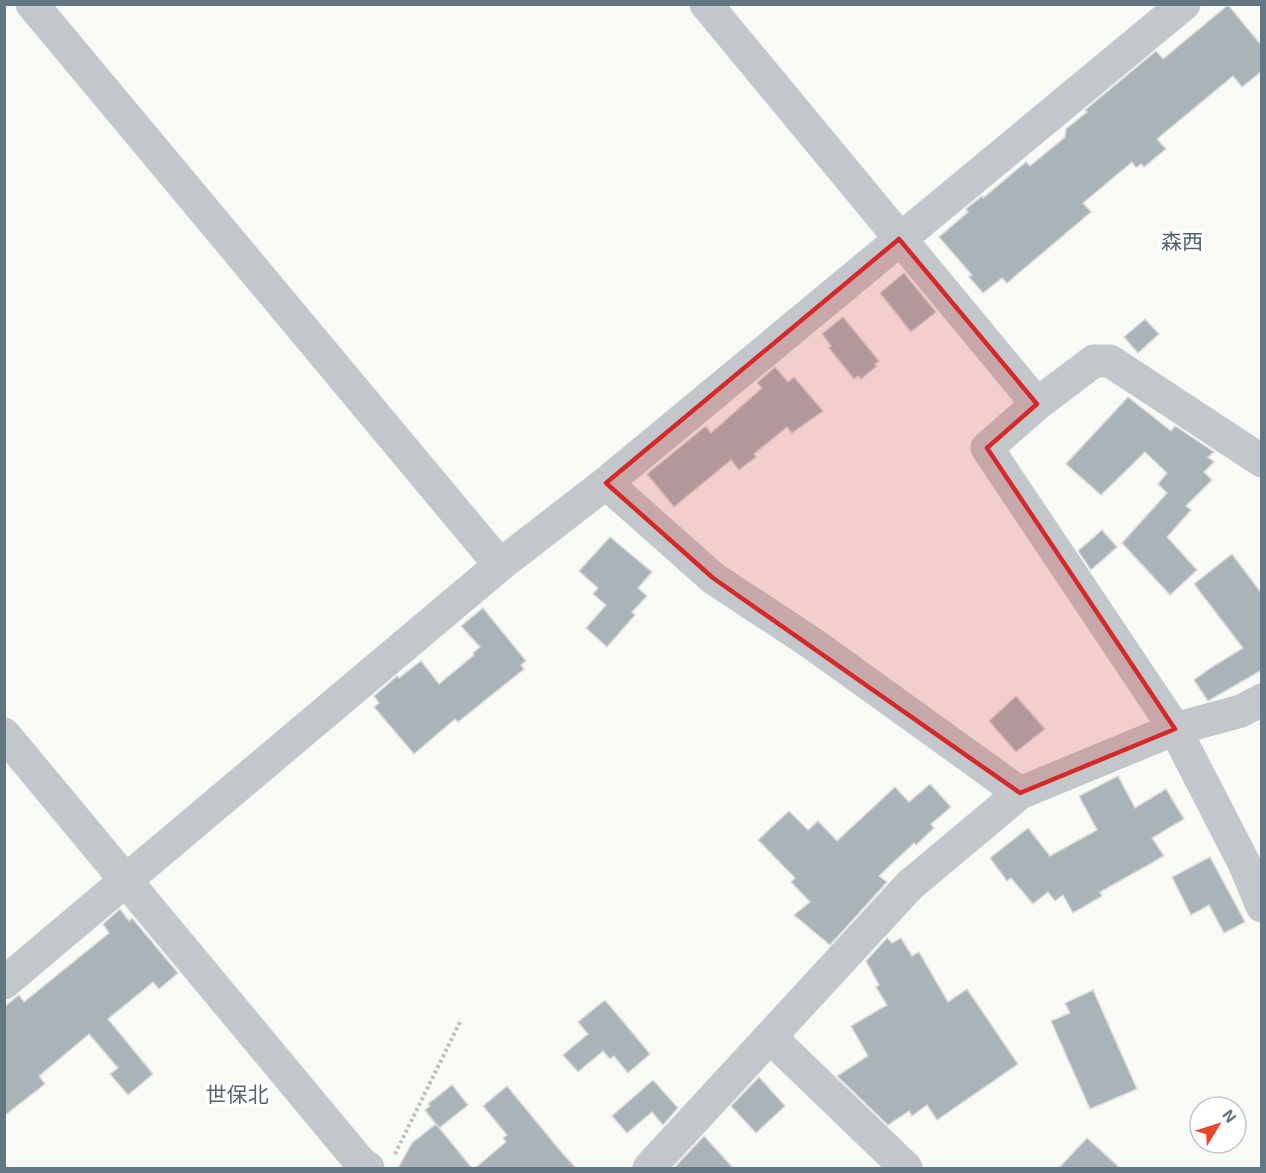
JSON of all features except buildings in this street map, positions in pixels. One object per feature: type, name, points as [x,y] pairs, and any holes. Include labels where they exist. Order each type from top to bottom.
[{"type":"street","points":[[32,4],[500,566]]},
{"type":"street","points":[[706,4],[1037,404]]},
{"type":"street","points":[[4,983],[500,566],[606,483],[1184,4]]},
{"type":"street","points":[[1262,461],[1110,361],[1094,361],[1037,404],[987,448],[1175,729],[1244,863],[1262,906]]},
{"type":"street","points":[[606,483],[713,578],[813,644],[1020,794]]},
{"type":"street","points":[[649,1168],[910,885],[1020,794],[1175,729],[1241,711],[1262,700]]},
{"type":"street","points":[[4,734],[360,1162],[381,1163]]},
{"type":"street","points":[[770,1037],[906,1168]]},
{"type":"path","points":[[381,1163],[460,1022]]},
{"type":"highlighted area","points":[[899,239],[1037,404],[987,448],[1175,729],[1020,793],[713,578],[606,483]]},
{"type":"district","name":"森西","points":[[1182,242]]},
{"type":"district","name":"世保北","points":[[237,1095]]}]
